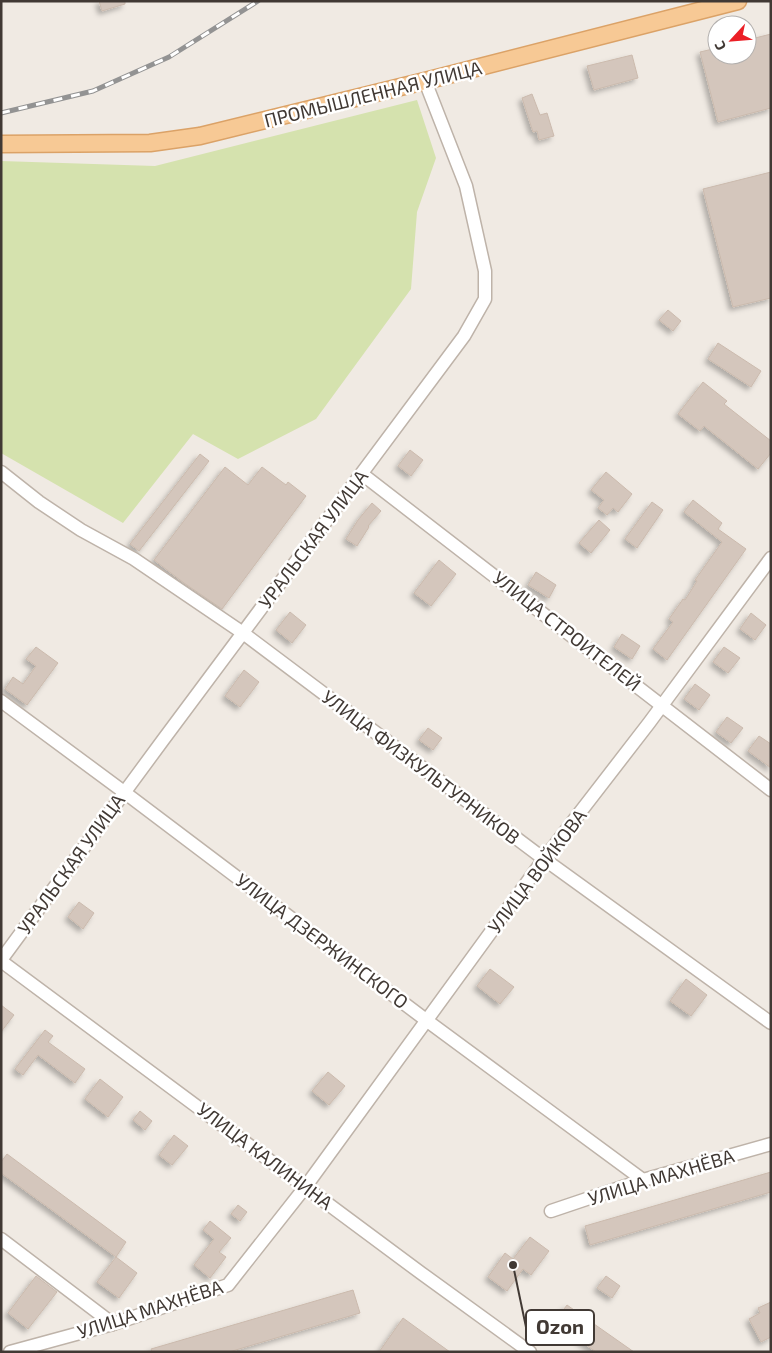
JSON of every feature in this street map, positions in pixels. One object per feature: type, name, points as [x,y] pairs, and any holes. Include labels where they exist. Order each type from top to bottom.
[{"type":"main road","name":"ПРОМЫШЛЕННАЯ УЛИЦА","points":[[1,144],[150,143],[191,137],[426,81],[738,1]]},
{"type":"street","name":"УРАЛЬСКАЯ УЛИЦА","points":[[1,961],[124,792],[464,336],[485,299],[485,271],[466,186],[426,81]]},
{"type":"street","name":"УЛИЦА ФИЗКУЛЬТУРНИКОВ","points":[[1,472],[39,502],[82,530],[134,559],[242,633],[544,859],[771,1023]]},
{"type":"street","name":"УЛИЦА СТРОИТЕЛЕЙ","points":[[362,474],[771,790]]},
{"type":"street","name":"УЛИЦА ВОЙКОВА","points":[[306,1186],[544,859],[771,558]]},
{"type":"street","name":"УЛИЦА ДЗЕРЖИНСКОГО","points":[[1,701],[426,1020],[643,1180]]},
{"type":"street","name":"УЛИЦА КАЛИНИНА","points":[[1,961],[306,1186],[420,1273],[530,1352]]},
{"type":"street","name":"УЛИЦА МАХНЁВА","points":[[551,1211],[643,1180],[771,1144]]},
{"type":"street","name":"УЛИЦА МАХНЁВА","points":[[10,1352],[112,1324],[228,1284],[306,1186]]},
{"type":"street","points":[[1,1239],[112,1324]]},
{"type":"green space","points":[[417,100],[436,158],[417,212],[411,289],[316,419],[238,459],[193,434],[123,523],[1,453],[1,161],[155,166]]},
{"type":"building","points":[[99,1],[125,1],[125,4],[102,11]]},
{"type":"building","points":[[771,34],[771,108],[718,122],[700,52],[707,50],[707,65],[757,65],[757,38]]},
{"type":"building","points":[[632,55],[638,78],[594,90],[587,66]]},
{"type":"building","points":[[532,94],[540,115],[547,113],[554,136],[539,140],[537,131],[533,132],[522,98]]},
{"type":"building","points":[[771,172],[771,298],[733,307],[703,189]]},
{"type":"building","points":[[668,310],[681,321],[673,331],[659,320]]},
{"type":"building","points":[[718,343],[761,371],[751,387],[708,359]]},
{"type":"building","points":[[703,382],[727,401],[724,404],[771,441],[771,453],[758,469],[704,426],[700,431],[678,414]]},
{"type":"building","points":[[410,450],[423,460],[411,476],[398,466]]},
{"type":"building","points":[[200,454],[209,461],[139,551],[130,544]]},
{"type":"building","points":[[225,467],[248,485],[262,467],[286,485],[288,482],[306,496],[222,609],[154,560]]},
{"type":"building","points":[[606,472],[632,494],[618,512],[613,508],[607,515],[598,508],[604,500],[591,490]]},
{"type":"building","points":[[693,500],[722,523],[718,529],[746,549],[667,660],[653,649],[673,622],[669,619],[683,599],[685,600],[697,581],[695,580],[722,542],[684,512]]},
{"type":"building","points":[[652,502],[663,510],[637,548],[625,539]]},
{"type":"building","points":[[372,503],[381,511],[368,526],[357,546],[346,539]]},
{"type":"building","points":[[599,520],[610,530],[591,553],[579,543]]},
{"type":"building","points":[[439,560],[456,574],[431,606],[414,593]]},
{"type":"building","points":[[536,572],[556,585],[549,598],[528,585]]},
{"type":"building","points":[[290,612],[306,625],[292,643],[276,630]]},
{"type":"building","points":[[751,613],[766,625],[755,640],[740,629]]},
{"type":"building","points":[[622,634],[640,646],[632,659],[614,647]]},
{"type":"building","points":[[36,647],[58,663],[27,705],[5,689],[13,677],[23,684],[36,666],[26,659]]},
{"type":"building","points":[[724,647],[740,658],[728,673],[713,662]]},
{"type":"building","points":[[244,670],[259,682],[240,707],[225,696]]},
{"type":"building","points":[[695,684],[710,695],[699,710],[684,699]]},
{"type":"building","points":[[727,717],[743,728],[731,743],[716,732]]},
{"type":"building","points":[[428,728],[442,738],[433,750],[419,740]]},
{"type":"building","points":[[759,736],[771,744],[771,768],[748,751]]},
{"type":"building","points":[[79,902],[94,913],[83,929],[68,917]]},
{"type":"building","points":[[490,969],[514,987],[500,1004],[477,986]]},
{"type":"building","points":[[686,979],[707,995],[691,1016],[670,1001]]},
{"type":"building","points":[[1,1005],[14,1015],[1,1032]]},
{"type":"building","points":[[45,1030],[53,1036],[48,1042],[85,1069],[75,1083],[38,1055],[23,1075],[15,1069]]},
{"type":"building","points":[[328,1072],[345,1086],[329,1105],[312,1091]]},
{"type":"building","points":[[100,1079],[123,1097],[108,1117],[85,1099]]},
{"type":"building","points":[[140,1111],[152,1121],[145,1130],[133,1120]]},
{"type":"building","points":[[174,1135],[188,1146],[172,1165],[159,1155]]},
{"type":"building","points":[[7,1154],[126,1242],[116,1257],[1,1173],[1,1162]]},
{"type":"building","points":[[771,1172],[771,1192],[590,1245],[585,1226]]},
{"type":"building","points":[[238,1205],[247,1212],[240,1221],[231,1214]]},
{"type":"building","points":[[210,1221],[231,1238],[219,1252],[226,1257],[210,1278],[194,1265],[214,1239],[203,1230]]},
{"type":"building","points":[[530,1237],[549,1251],[531,1275],[523,1269],[507,1291],[488,1277],[505,1253],[513,1259]]},
{"type":"building","points":[[116,1257],[137,1273],[119,1298],[97,1282]]},
{"type":"building","points":[[36,1276],[57,1292],[28,1329],[8,1313]]},
{"type":"building","points":[[606,1276],[620,1286],[612,1298],[597,1288]]},
{"type":"building","points":[[353,1290],[360,1313],[229,1352],[152,1352],[151,1349]]},
{"type":"building","points":[[771,1302],[771,1337],[761,1342],[749,1319],[760,1313],[758,1308]]},
{"type":"building","points":[[567,1305],[634,1352],[596,1352],[554,1322]]},
{"type":"building","points":[[403,1318],[450,1352],[379,1352]]},
{"type":"railway","points":[[1,113],[93,91],[169,57],[258,1]]},
{"type":"place","name":"Ozon","points":[[513,1265]]}]
